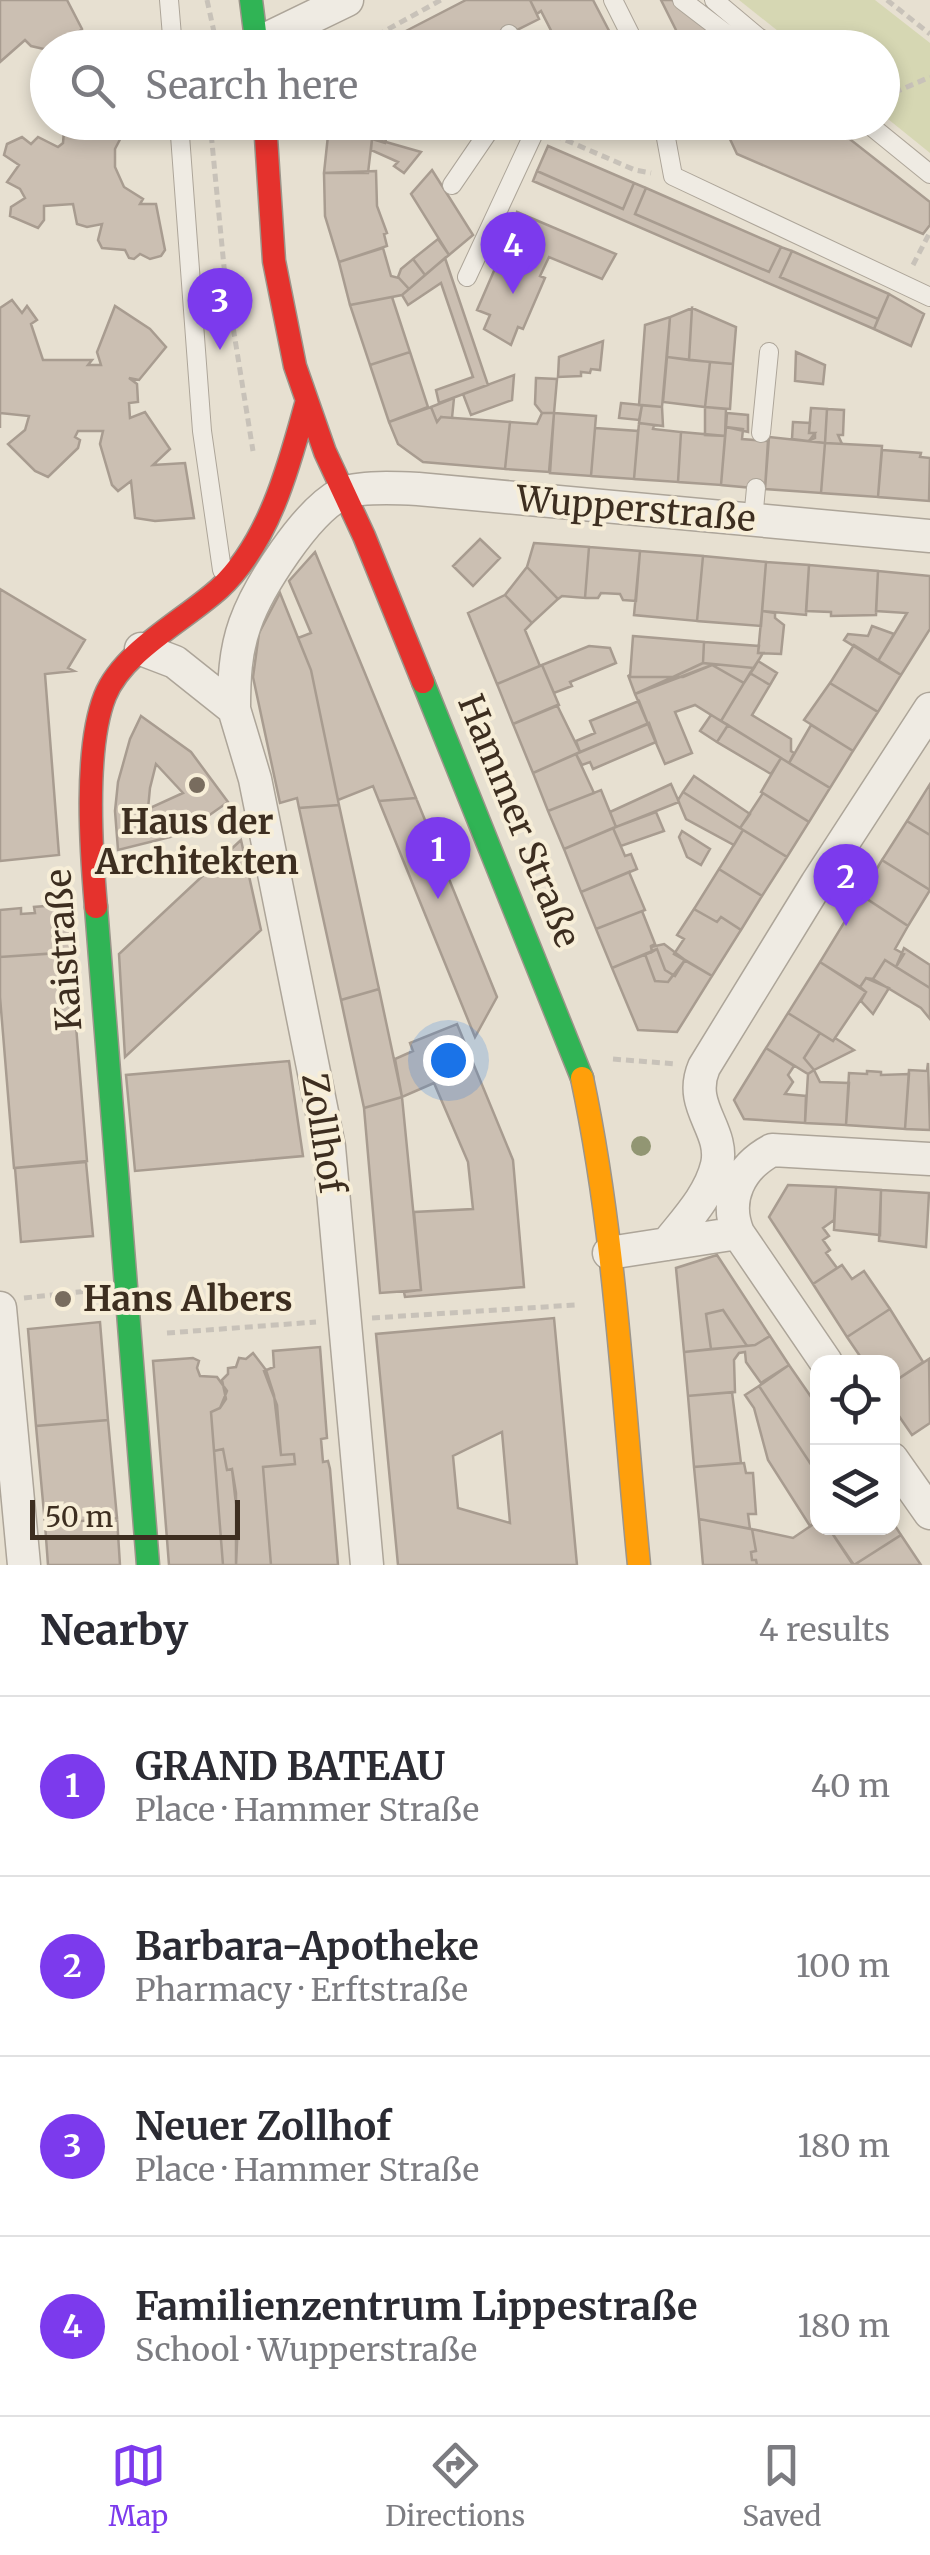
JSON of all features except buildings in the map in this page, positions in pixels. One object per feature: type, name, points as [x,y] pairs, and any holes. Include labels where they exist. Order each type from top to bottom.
[{"type":"street","points":[[251,0],[255,30]]},
{"type":"street","points":[[289,30],[348,0]]},
{"type":"street","name":"Hammer Straße","points":[[266,140],[280,303],[306,404],[379,572],[580,1069],[596,1144],[609,1253],[639,1565]]},
{"type":"street","name":"Kaistraße","points":[[148,1565],[92,862],[94,741],[105,696],[122,668],[141,649],[182,621],[239,567],[266,522],[292,455],[306,404]]},
{"type":"street","name":"Wupperstraße","points":[[342,493],[393,488],[754,504],[930,536]]},
{"type":"street","name":"Zollhof","points":[[342,493],[298,534],[253,606],[236,658],[234,709],[255,779],[329,1147],[368,1565]]},
{"type":"street","points":[[141,649],[175,662],[234,709]]},
{"type":"street","points":[[667,1244],[696,1207],[716,1165],[716,1144],[698,1094],[704,1067],[817,882],[930,709]]},
{"type":"street","points":[[821,1355],[738,1233],[731,1216],[738,1182],[758,1158],[772,1150],[930,1159]]},
{"type":"street","points":[[609,1253],[738,1233]]},
{"type":"street","points":[[9,1304],[24,1565]]},
{"type":"street","points":[[900,1471],[930,1514]]},
{"type":"lane","points":[[170,0],[172,30]]},
{"type":"lane","points":[[613,0],[628,30]]},
{"type":"lane","points":[[682,0],[721,30]]},
{"type":"lane","points":[[714,0],[750,30]]},
{"type":"lane","points":[[180,140],[202,432],[223,585]]},
{"type":"lane","points":[[452,185],[483,140]]},
{"type":"lane","points":[[466,276],[531,140]]},
{"type":"lane","points":[[667,140],[674,176],[930,297]]},
{"type":"lane","points":[[888,140],[930,174]]},
{"type":"lane","points":[[761,432],[769,352]]},
{"type":"path","points":[[207,0],[214,30]]},
{"type":"path","points":[[387,30],[441,0]]},
{"type":"path","points":[[886,0],[930,34]]},
{"type":"path","points":[[900,90],[930,77]]},
{"type":"path","points":[[212,140],[224,276],[248,435],[258,466]]},
{"type":"path","points":[[570,140],[635,170],[674,176]]},
{"type":"path","points":[[904,284],[930,232]]},
{"type":"path","points":[[580,1069],[618,1057],[704,1067]]},
{"type":"path","points":[[9,1304],[126,1287]]},
{"type":"green space","points":[[739,0],[875,0],[930,43],[930,153],[900,129],[900,30],[777,30]]},
{"type":"traffic: fast","points":[[251,0],[255,30]]},
{"type":"traffic: fast","points":[[423,682],[582,1078]]},
{"type":"traffic: fast","points":[[96,907],[148,1565]]},
{"type":"traffic: slow","points":[[582,1078],[611,1260],[639,1565]]},
{"type":"traffic: jam","points":[[266,140],[274,261],[295,366],[325,452],[423,682]]},
{"type":"traffic: jam","points":[[96,907],[92,771],[98,718],[105,696],[140,650],[220,588],[252,549],[275,502],[306,404]]},
{"type":"place","name":"Familienzentrum Lippestraße","points":[[513,294]]},
{"type":"place","name":"Neuer Zollhof","points":[[220,350]]},
{"type":"place","name":"Haus der Architekten","points":[[197,785]]},
{"type":"place","name":"GRAND BATEAU","points":[[438,899]]},
{"type":"place","name":"Barbara-Apotheke","points":[[846,926]]},
{"type":"place","name":"Hans Albers","points":[[63,1299]]}]
